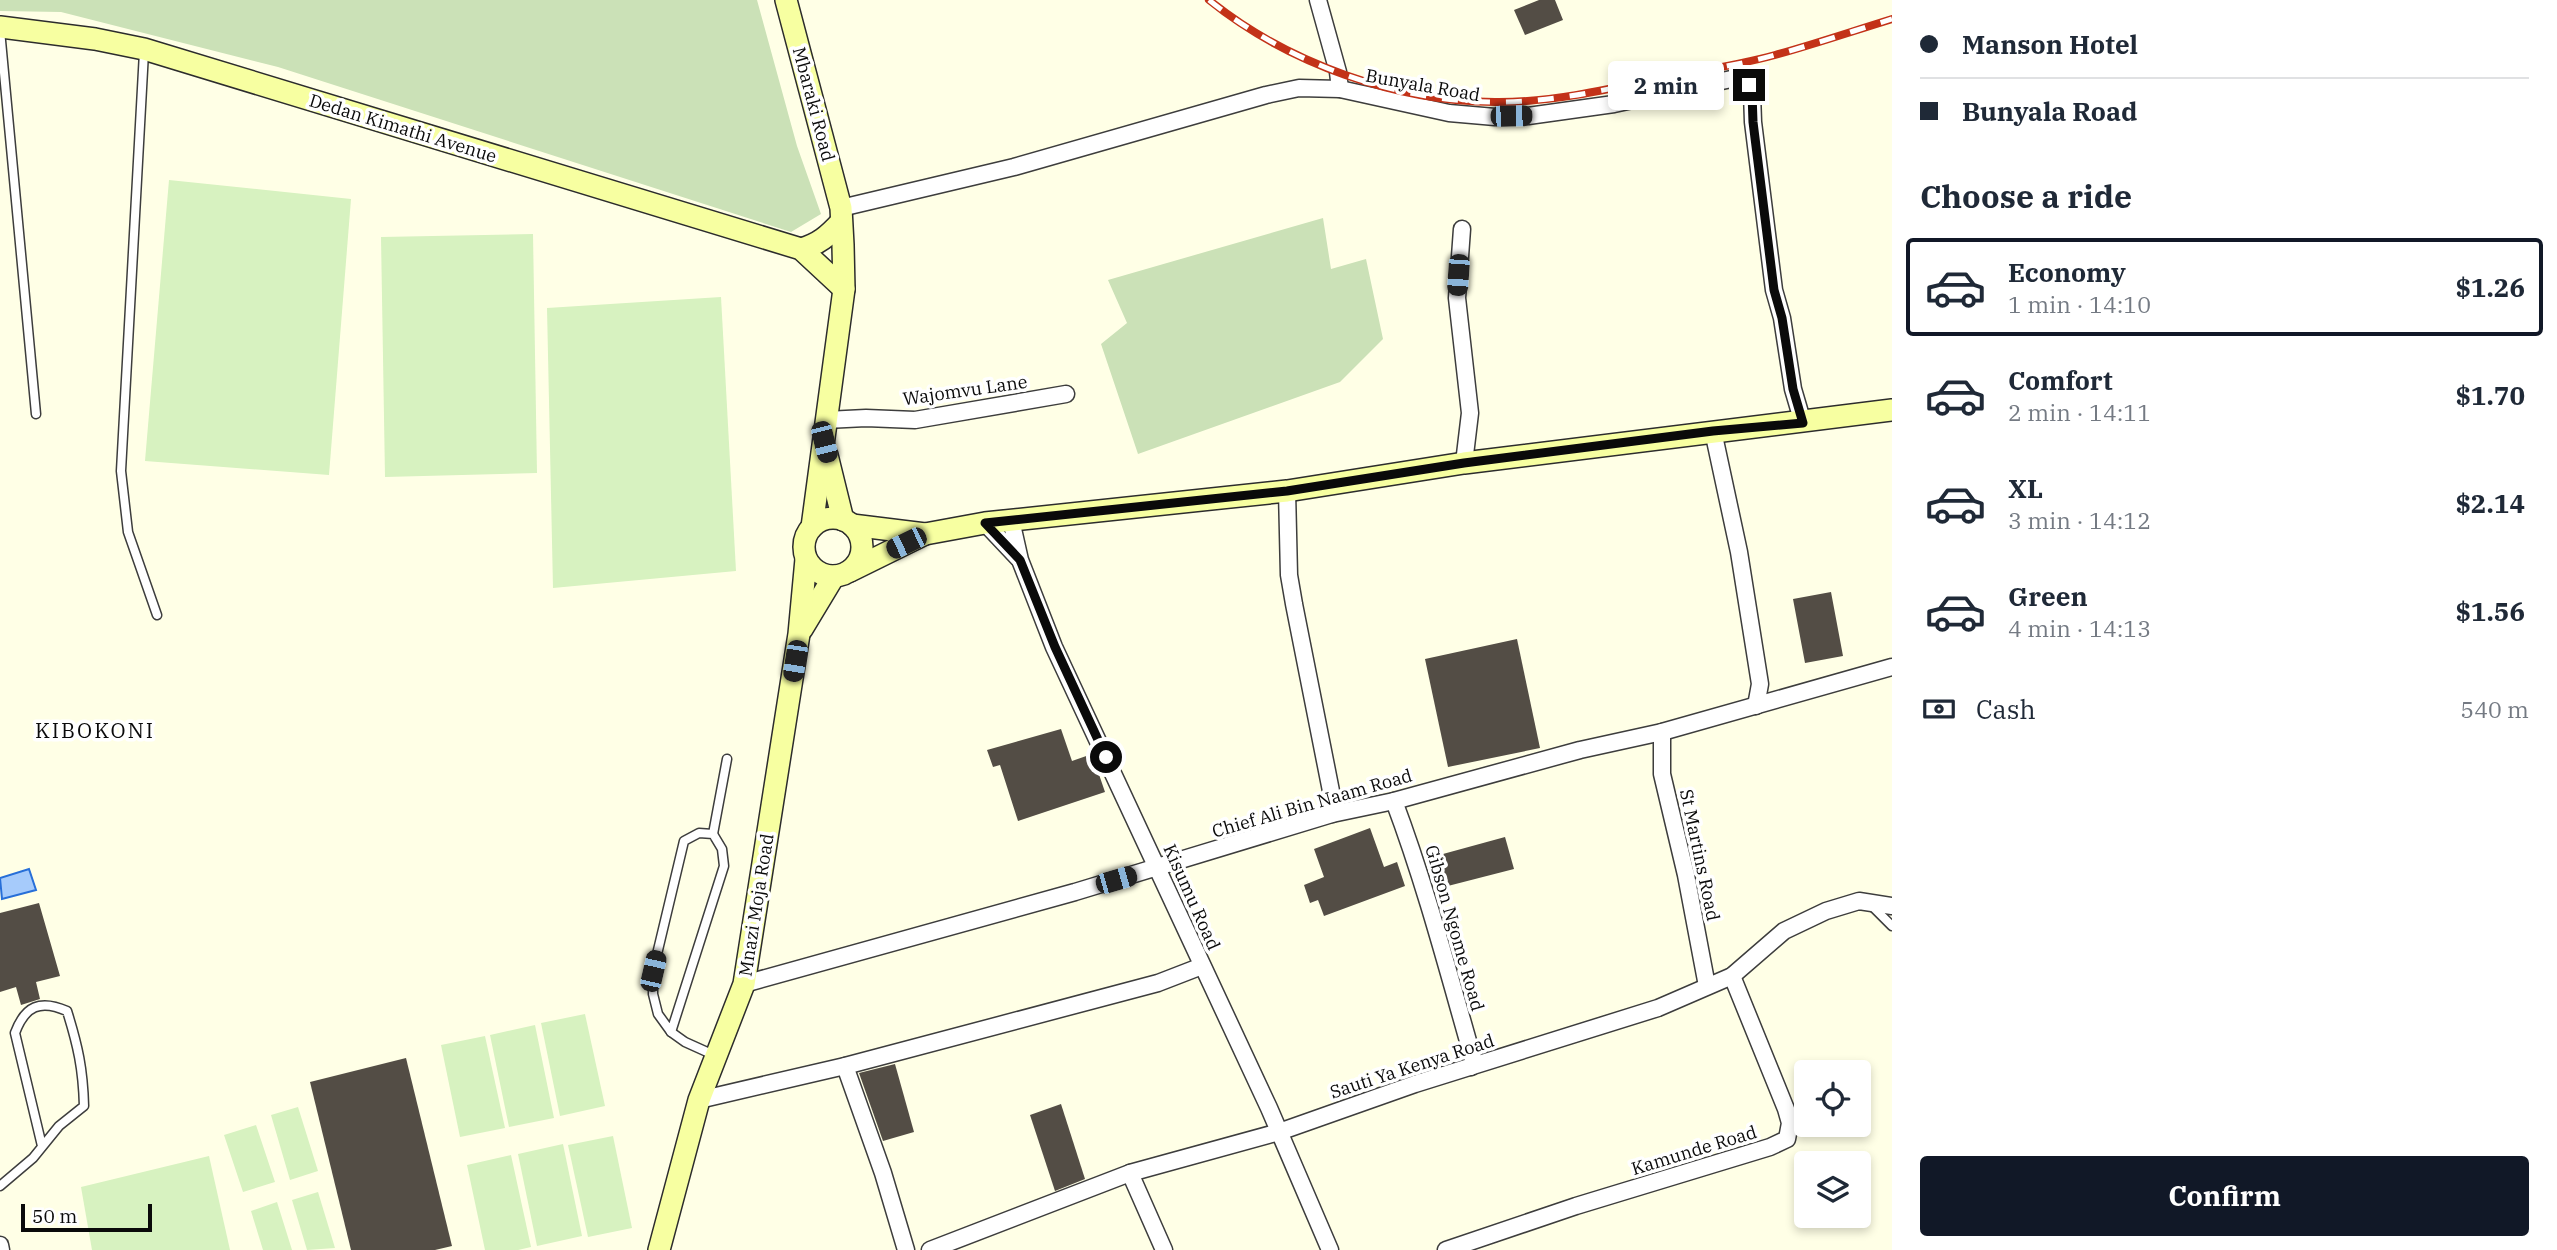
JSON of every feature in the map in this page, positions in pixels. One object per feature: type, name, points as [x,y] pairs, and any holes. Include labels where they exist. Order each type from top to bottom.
[{"type":"street","name":"Mbaraki Road","points":[[786,0],[841,215]]},
{"type":"street","points":[[1318,0],[1338,72],[1340,89]]},
{"type":"street","name":"Dedan Kimathi Avenue","points":[[0,27],[95,39],[144,49],[801,249],[844,289]]},
{"type":"street","name":"Bunyala Road","points":[[841,215],[1299,88],[1340,89],[1449,113],[1528,116],[1614,104],[1717,82],[1745,79],[1752,93],[1753,122],[1774,290],[1782,318],[1793,389],[1803,423]]},
{"type":"street","points":[[801,249],[825,239],[841,215]]},
{"type":"street","points":[[841,215],[844,289],[812,527],[804,548],[806,559],[813,569],[822,574],[842,573],[925,534],[985,523],[1287,491],[1464,463],[1886,412]]},
{"type":"street","points":[[1462,229],[1457,298],[1470,413],[1464,463]]},
{"type":"street","name":"Wajomvu Lane","points":[[826,420],[915,420],[1066,394]]},
{"type":"street","points":[[1713,431],[1739,552],[1760,684],[1756,706]]},
{"type":"street","points":[[799,634],[842,573],[860,557],[862,548],[858,532],[847,523],[824,442]]},
{"type":"street","points":[[1287,491],[1289,575],[1331,791],[1332,814]]},
{"type":"street","points":[[812,527],[832,518],[847,523],[925,534]]},
{"type":"street","name":"Kisumu Road","points":[[1011,520],[1020,560],[1055,647],[1279,1132],[1330,1250]]},
{"type":"street","name":"Kisumu Road","points":[[985,523],[1020,560]]},
{"type":"street","name":"Mnazi Moja Road","points":[[660,1250],[699,1100],[744,984],[799,634],[806,559]]},
{"type":"street","name":"Chief Ali Bin Naam Road","points":[[744,984],[897,943],[1332,814],[1394,801],[1580,750],[1662,732],[1892,667]]},
{"type":"street","name":"St Martins Road","points":[[1662,732],[1662,774],[1686,875],[1707,986]]},
{"type":"street","name":"Gibson Ngome Road","points":[[1394,801],[1426,894],[1474,1062],[1471,1067]]},
{"type":"street","name":"Sauti Ya Kenya Road","points":[[930,1250],[1130,1173],[1279,1132],[1352,1105],[1625,1020],[1732,976],[1784,931],[1826,911],[1868,901],[1892,906]]},
{"type":"street","points":[[699,1100],[845,1066],[1158,983],[1202,966]]},
{"type":"street","name":"Kamunde Road","points":[[1446,1250],[1576,1206],[1770,1147],[1787,1139],[1790,1123],[1786,1109],[1732,976]]},
{"type":"street","points":[[845,1066],[883,1173],[906,1250]]},
{"type":"street","points":[[1130,1173],[1164,1250]]},
{"type":"lane","points":[[0,27],[36,414]]},
{"type":"lane","points":[[144,49],[121,471],[128,532],[156,615]]},
{"type":"lane","points":[[671,1032],[724,866],[722,849],[713,834],[727,759]]},
{"type":"lane","points":[[713,834],[699,833],[684,841],[653,971],[653,994],[658,1014],[671,1032],[685,1042],[716,1056]]},
{"type":"lane","points":[[1868,901],[1892,926]]},
{"type":"lane","points":[[0,1186],[33,1158],[60,1126],[84,1106],[83,1072],[75,1037],[67,1011],[54,1005],[35,1007],[22,1015],[15,1033],[42,1146]]},
{"type":"green space","points":[[0,0],[757,0],[797,146],[821,214],[791,232],[278,67],[61,12],[0,11]]},
{"type":"green space","points":[[169,180],[351,199],[329,475],[145,461]]},
{"type":"green space","points":[[1323,218],[1331,269],[1366,259],[1383,339],[1340,382],[1138,454],[1101,344],[1127,323],[1108,280]]},
{"type":"green space","points":[[533,234],[537,473],[385,477],[381,237]]},
{"type":"green space","points":[[721,297],[736,571],[553,588],[547,308]]},
{"type":"green space","points":[[585,1014],[605,1106],[560,1116],[541,1023]]},
{"type":"green space","points":[[535,1025],[554,1118],[509,1127],[490,1035]]},
{"type":"green space","points":[[485,1036],[505,1128],[460,1137],[441,1045]]},
{"type":"green space","points":[[298,1107],[318,1171],[290,1180],[271,1115]]},
{"type":"green space","points":[[256,1125],[275,1182],[243,1192],[224,1135]]},
{"type":"green space","points":[[613,1136],[632,1228],[588,1237],[568,1145]]},
{"type":"green space","points":[[563,1144],[582,1236],[537,1246],[518,1154]]},
{"type":"green space","points":[[511,1155],[531,1247],[518,1250],[485,1250],[467,1165]]},
{"type":"green space","points":[[209,1156],[230,1250],[92,1250],[81,1187]]},
{"type":"green space","points":[[318,1192],[335,1248],[307,1250],[292,1200]]},
{"type":"green space","points":[[277,1202],[292,1250],[263,1250],[251,1211]]},
{"type":"water","points":[[29,869],[36,890],[2,899],[0,878]]},
{"type":"building","points":[[1539,0],[1555,0],[1563,20],[1525,35],[1514,10]]},
{"type":"building","points":[[1831,592],[1843,656],[1805,663],[1793,599]]},
{"type":"building","points":[[1517,639],[1540,748],[1448,767],[1425,659]]},
{"type":"building","points":[[1061,729],[1072,761],[1092,754],[1105,792],[1018,821],[1000,765],[993,767],[987,750]]},
{"type":"building","points":[[1370,828],[1384,867],[1397,862],[1405,886],[1324,916],[1318,900],[1310,903],[1304,885],[1324,877],[1314,849]]},
{"type":"building","points":[[1505,837],[1514,869],[1440,888],[1432,857]]},
{"type":"building","points":[[39,903],[60,976],[36,982],[40,999],[21,1005],[16,987],[0,992],[0,913]]},
{"type":"building","points":[[406,1058],[452,1246],[435,1250],[351,1250],[310,1082]]},
{"type":"building","points":[[895,1064],[914,1132],[883,1141],[859,1073]]},
{"type":"building","points":[[1061,1104],[1085,1179],[1055,1191],[1030,1115]]},
{"type":"railway","points":[[1209,0],[1273,43],[1345,75],[1422,95],[1499,102],[1575,95],[1745,62],[1892,19]]},
{"type":"district","name":"KIBOKONI","points":[[95,730]]},
{"type":"route","points":[[1106,757],[1055,647],[1020,560],[985,523],[1287,491],[1464,463],[1713,431],[1803,423],[1793,389],[1782,318],[1774,290],[1749,85]]}]
